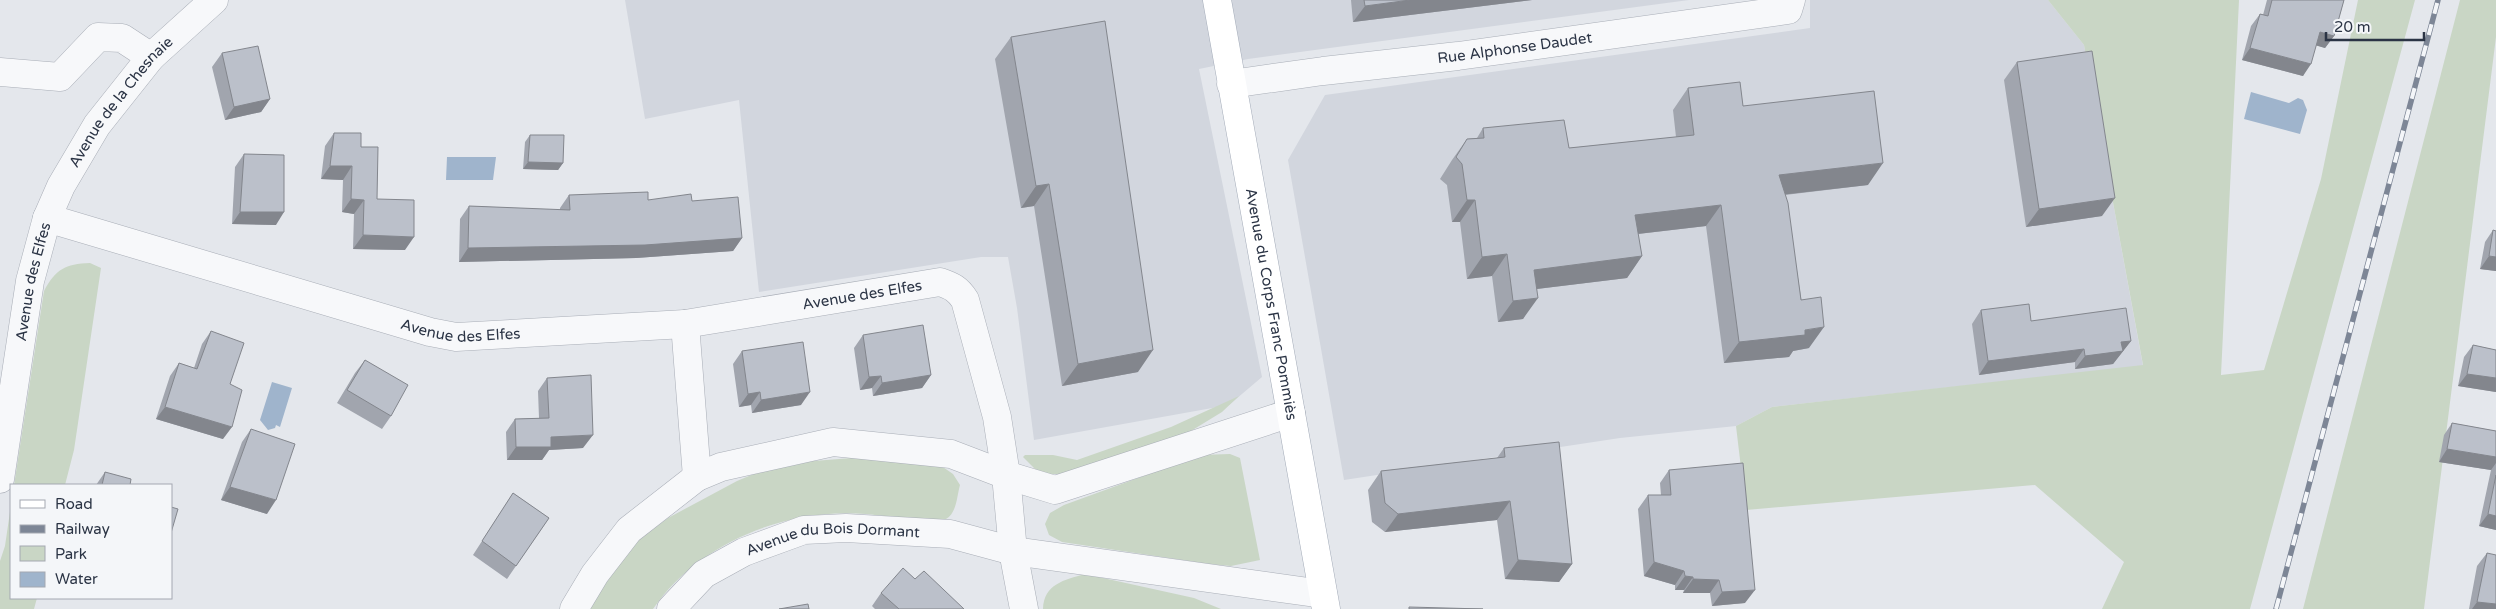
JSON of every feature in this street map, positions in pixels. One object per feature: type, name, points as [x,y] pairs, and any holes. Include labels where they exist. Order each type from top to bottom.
[{"type":"main road","name":"Avenue du Corps Franc Pommiès","points":[[1217,0],[1324,601]]},
{"type":"street","name":"Avenue de la Chesnaie","points":[[47,218],[61,186],[97,125],[151,57],[214,0]]},
{"type":"street","name":"Rue Alphonse Daudet","points":[[1231,84],[1323,70],[1458,56],[1788,10],[1791,0]]},
{"type":"street","points":[[0,72],[60,77],[98,37],[122,38],[151,57]]},
{"type":"street","name":"Avenue des Elfes","points":[[0,479],[30,281],[47,218],[430,332],[456,337],[685,324],[940,282],[959,291],[964,300],[997,417],[1006,476]]},
{"type":"street","points":[[685,324],[697,476]]},
{"type":"street","points":[[574,609],[595,574],[629,530],[697,476],[721,467],[833,442],[952,454],[1006,476],[1055,490],[1291,413]]},
{"type":"street","points":[[1006,476],[1013,551],[1024,609]]},
{"type":"street","name":"Avenue du Bois Dormant","points":[[671,609],[704,574],[744,552],[804,530],[846,528],[950,534],[1013,551],[1324,601]]},
{"type":"shaded area","points":[[625,0],[1689,0],[1248,59],[1199,69],[1262,377],[1229,405],[1034,440],[1017,308],[1008,257],[981,257],[759,292],[739,100],[645,119]]},
{"type":"shaded area","points":[[1810,0],[2048,0],[2084,45],[2143,366],[1772,407],[1736,426],[1620,438],[1344,480],[1288,160],[1325,95],[1810,28]]},
{"type":"green space","points":[[2048,0],[2239,0],[2221,375],[2264,370],[2321,179],[2358,0],[2415,0],[2250,609],[2102,609],[2124,562],[2035,485],[1746,510],[1736,426],[1772,407],[2143,365],[2084,45]]},
{"type":"green space","points":[[2460,0],[2496,0],[2496,37],[2424,609],[2303,609]]},
{"type":"green space","points":[[90,263],[101,268],[74,450],[65,484],[14,484],[44,291],[57,273],[68,266]]},
{"type":"green space","points":[[1239,396],[1222,412],[1186,434],[1066,474],[1040,474],[1023,457],[1025,455],[1053,455],[1077,460],[1171,427]]},
{"type":"green space","points":[[1230,454],[1240,458],[1260,560],[1231,566],[1209,564],[1062,542],[1049,535],[1045,524],[1050,513],[1064,505],[1201,455]]},
{"type":"green space","points":[[852,458],[940,465],[953,474],[960,485],[952,513],[946,519],[920,520],[836,513],[776,524],[747,534],[719,548],[694,565],[672,586],[653,609],[590,609],[616,565],[641,538],[668,518],[737,481],[768,468],[801,462]]},
{"type":"green space","points":[[10,512],[10,599],[37,599],[34,609],[0,609],[0,561],[5,546]]},
{"type":"green space","points":[[1085,574],[1194,598],[1221,609],[1043,609],[1047,594],[1056,584]]},
{"type":"water","points":[[2251,92],[2289,103],[2298,98],[2303,100],[2307,110],[2300,134],[2244,119]]},
{"type":"water","points":[[447,157],[496,157],[493,180],[446,180]]},
{"type":"water","points":[[272,382],[292,388],[280,427],[276,425],[275,428],[268,430],[260,420]]},
{"type":"building","points":[[1364,0],[1410,0],[1365,6]]},
{"type":"building","points":[[2272,0],[2344,0],[2334,36],[2320,32],[2311,64],[2250,48],[2260,14],[2268,16]]},
{"type":"building","points":[[1105,21],[1153,350],[1078,364],[1049,184],[1036,186],[1011,37]]},
{"type":"building","points":[[258,46],[270,99],[234,107],[222,53]]},
{"type":"building","points":[[2092,51],[2115,198],[2039,209],[2017,62]]},
{"type":"building","points":[[1740,82],[1743,106],[1874,91],[1883,163],[1779,175],[1788,203],[1801,300],[1821,297],[1824,327],[1805,330],[1805,335],[1739,342],[1721,205],[1635,215],[1642,256],[1534,270],[1538,298],[1513,301],[1507,254],[1482,257],[1475,200],[1467,200],[1462,164],[1456,157],[1467,139],[1484,138],[1483,128],[1564,120],[1569,148],[1694,135],[1688,88]]},
{"type":"building","points":[[334,133],[361,133],[361,147],[378,147],[377,199],[414,200],[414,237],[363,235],[364,200],[351,199],[352,166],[330,166]]},
{"type":"building","points":[[530,135],[564,135],[563,163],[528,162]]},
{"type":"building","points":[[244,154],[284,155],[284,212],[240,212]]},
{"type":"building","points":[[648,192],[648,200],[691,194],[692,201],[738,197],[742,238],[645,245],[468,248],[469,206],[570,210],[569,195]]},
{"type":"building","points":[[2493,230],[2496,231],[2496,257],[2489,256]]},
{"type":"building","points":[[2029,304],[2031,321],[2126,308],[2131,341],[2121,342],[2123,351],[2085,356],[2084,349],[1988,361],[1981,310]]},
{"type":"building","points":[[923,325],[931,375],[882,383],[881,376],[869,377],[863,335]]},
{"type":"building","points":[[211,331],[244,343],[230,384],[242,390],[232,427],[165,407],[179,363],[197,369]]},
{"type":"building","points":[[803,342],[810,392],[761,400],[760,392],[748,394],[742,351]]},
{"type":"building","points":[[2473,345],[2496,350],[2496,378],[2467,374]]},
{"type":"building","points":[[365,360],[408,385],[391,416],[347,390]]},
{"type":"building","points":[[591,375],[593,435],[551,437],[551,447],[516,447],[515,419],[549,418],[547,378]]},
{"type":"building","points":[[2452,423],[2496,431],[2496,457],[2447,449]]},
{"type":"building","points":[[251,429],[295,444],[276,500],[230,487]]},
{"type":"building","points":[[1559,442],[1572,564],[1518,560],[1510,501],[1398,514],[1385,503],[1381,471],[1505,457],[1504,448]]},
{"type":"building","points":[[1743,463],[1755,590],[1722,592],[1719,580],[1693,579],[1693,577],[1685,576],[1684,571],[1654,562],[1648,495],[1671,495],[1669,470]]},
{"type":"building","points":[[105,472],[131,479],[130,484],[102,484]]},
{"type":"building","points":[[2496,475],[2496,516],[2488,514]]},
{"type":"building","points":[[513,493],[549,518],[516,566],[482,541]]},
{"type":"building","points":[[172,507],[178,509],[172,530]]},
{"type":"building","points":[[2487,553],[2496,555],[2496,604],[2477,602]]},
{"type":"building","points":[[903,568],[915,579],[924,571],[964,609],[899,609],[881,593]]},
{"type":"building","points":[[808,604],[809,609],[779,609]]},
{"type":"building","points":[[1409,607],[1483,609],[1409,609]]},
{"type":"railway","points":[[2276,609],[2438,0]]}]
